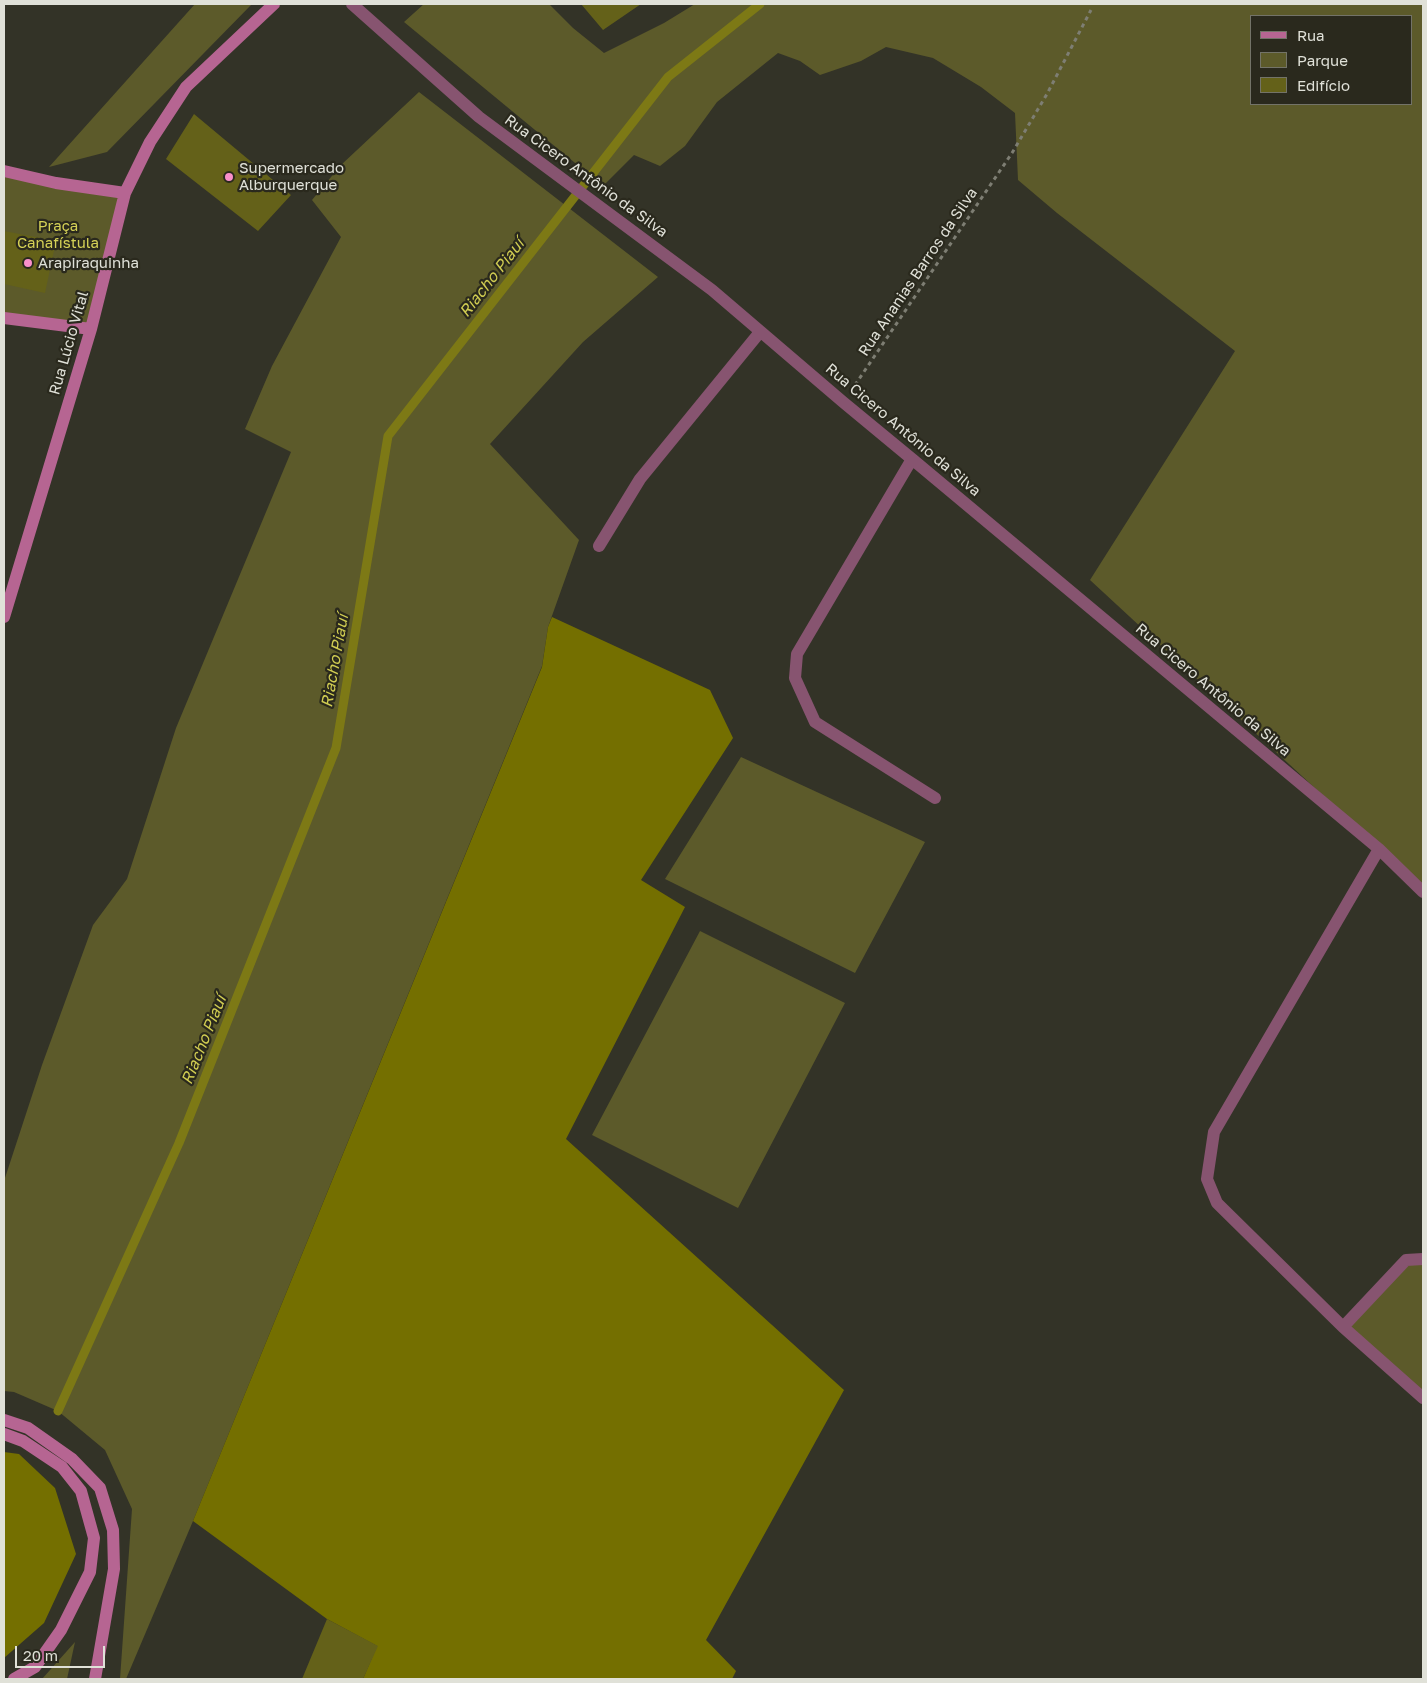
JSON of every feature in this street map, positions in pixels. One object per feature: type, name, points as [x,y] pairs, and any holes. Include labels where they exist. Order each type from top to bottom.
[{"type":"main road","name":"Rua Lúcio Vital","points":[[4,617],[91,329],[126,193],[150,142],[186,87],[274,4]]},
{"type":"main road","points":[[4,171],[56,183],[126,193]]},
{"type":"main road","points":[[4,318],[91,329]]},
{"type":"main road","points":[[4,1420],[28,1428],[67,1463],[100,1488],[113,1530],[114,1568],[95,1679]]},
{"type":"main road","points":[[4,1434],[23,1440],[67,1463],[81,1491],[94,1538],[90,1572],[62,1630],[35,1667],[14,1679]]},
{"type":"street","name":"Rua Cicero Antônio da Silva","points":[[352,4],[479,117],[712,290],[843,402],[1379,849],[1423,892]]},
{"type":"street","points":[[600,546],[640,479],[760,332]]},
{"type":"street","points":[[912,459],[797,654],[795,678],[815,722],[935,798]]},
{"type":"street","points":[[1379,849],[1214,1132],[1207,1180],[1217,1203],[1343,1327],[1423,1398]]},
{"type":"street","points":[[1343,1327],[1406,1260],[1423,1259]]},
{"type":"path","name":"Rua Ananias Barros da Silva","points":[[843,402],[1012,154],[1047,94],[1091,10]]},
{"type":"green space","points":[[195,4],[252,4],[107,152],[49,167]]},
{"type":"green space","points":[[424,4],[549,4],[573,28],[604,53],[664,23],[695,4],[1423,4],[1423,888],[1090,580],[1235,351],[1057,213],[1018,180],[1015,113],[981,87],[933,58],[886,47],[861,61],[820,75],[800,61],[778,53],[717,102],[685,146],[660,166],[634,155],[603,186],[404,22]]},
{"type":"green space","points":[[419,92],[658,277],[583,342],[490,444],[579,540],[548,627],[542,666],[193,1521],[126,1679],[120,1679],[132,1509],[105,1450],[58,1411],[14,1392],[4,1391],[4,1181],[42,1065],[93,925],[127,879],[176,728],[291,452],[245,429],[272,366],[341,237],[312,200],[341,165]]},
{"type":"green space","name":"Praça Canafístula","points":[[4,167],[125,193],[91,329],[4,318]]},
{"type":"green space","points":[[741,757],[925,842],[855,973],[665,879]]},
{"type":"green space","points":[[700,931],[845,1003],[738,1208],[592,1135]]},
{"type":"green space","points":[[1423,1259],[1423,1398],[1343,1327],[1406,1260]]},
{"type":"green space","points":[[75,1642],[67,1679],[42,1679]]},
{"type":"shaded area","points":[[552,617],[710,690],[733,738],[641,880],[685,907],[566,1139],[844,1390],[706,1640],[736,1671],[732,1679],[363,1679],[377,1646],[327,1619],[193,1521],[542,667],[548,627]]},
{"type":"shaded area","points":[[4,1452],[19,1454],[55,1488],[76,1554],[44,1623],[4,1658]]},
{"type":"building","points":[[581,4],[641,4],[603,30]]},
{"type":"building","name":"Supermercado Alburquerque","points":[[194,114],[291,195],[258,231],[166,159]]},
{"type":"building","name":"Arapiraquinha","points":[[4,231],[56,241],[45,293],[4,284]]},
{"type":"building","points":[[327,1619],[378,1646],[363,1679],[302,1679]]},
{"type":"waterway","name":"Riacho Piauí","points":[[58,1411],[179,1143],[336,748],[388,436],[668,77],[760,4]]},
{"type":"place","name":"Supermercado Alburquerque","points":[[229,177]]},
{"type":"place","name":"Arapiraquinha","points":[[28,263]]}]
